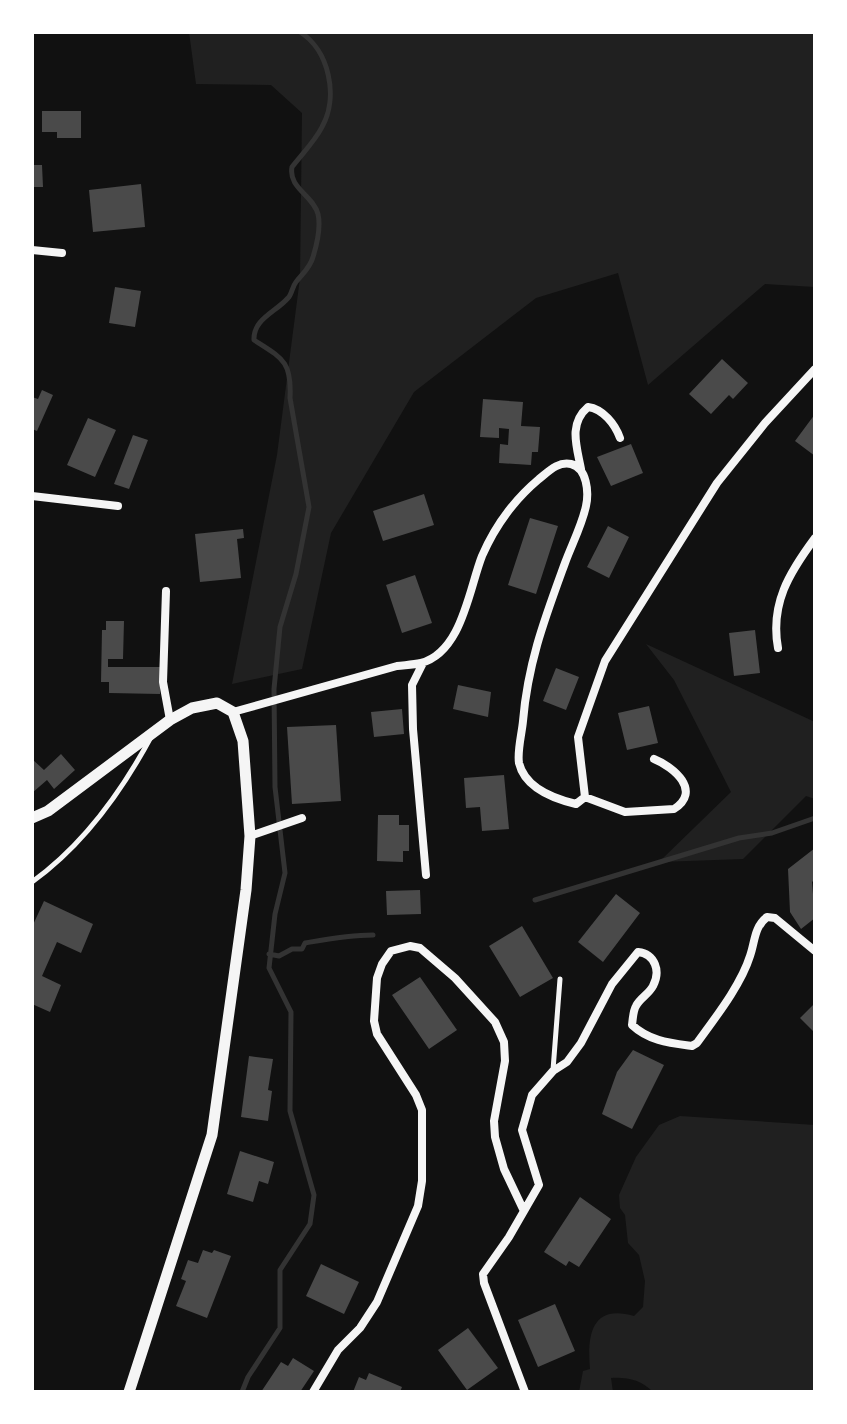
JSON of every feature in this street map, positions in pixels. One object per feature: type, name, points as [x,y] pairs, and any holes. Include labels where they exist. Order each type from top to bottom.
[{"type":"street","points":[[32,250],[62,253]]},
{"type":"street","points":[[585,797],[578,737],[605,661],[717,483],[765,423],[815,369]]},
{"type":"street","points":[[585,797],[576,804],[552,798],[530,781],[519,764],[526,681],[537,638],[586,505],[586,489],[574,429],[583,410],[588,407],[599,411],[614,424],[620,438]]},
{"type":"street","points":[[426,875],[412,685],[423,663],[441,650],[458,626],[482,557],[502,518],[527,489],[553,468],[568,463],[581,470]]},
{"type":"street","points":[[32,496],[118,506]]},
{"type":"street","points":[[778,648],[774,628],[779,602],[791,570],[815,538]]},
{"type":"street","points":[[166,591],[163,682],[170,720]]},
{"type":"street","points":[[233,712],[397,666],[423,663]]},
{"type":"street","points":[[32,818],[48,811],[170,720],[192,708],[217,703],[233,712],[243,741],[250,836],[246,890],[212,1135],[129,1392]]},
{"type":"street","points":[[585,797],[625,812],[674,809],[685,798],[686,787],[681,776],[670,765],[654,759]]},
{"type":"street","points":[[250,836],[302,818]]},
{"type":"street","points":[[525,1392],[483,1274],[539,1185],[522,1130],[532,1095],[553,1071],[567,1062],[581,1043],[612,984],[638,952],[654,959],[657,975],[652,988],[637,1003],[632,1025],[641,1034],[654,1039],[692,1046],[743,975],[756,930],[767,917],[775,918],[815,951]]},
{"type":"street","points":[[313,1392],[338,1350],[360,1328],[377,1302],[418,1206],[422,1181],[422,1110],[416,1095],[377,1034],[374,1021],[377,978],[391,951],[410,946],[420,948],[463,985],[495,1022],[504,1042],[505,1061],[494,1121],[495,1137],[504,1169],[523,1209]]},
{"type":"lane","points":[[32,882],[84,833],[130,776],[154,733]]},
{"type":"lane","points":[[553,1071],[560,979]]},
{"type":"shaded area","points":[[189,32],[815,32],[815,287],[765,284],[648,385],[618,273],[536,298],[414,392],[331,533],[302,669],[232,684],[277,455],[300,278],[302,113],[271,85],[196,84]]},
{"type":"shaded area","points":[[646,644],[815,722],[815,799],[806,796],[743,859],[659,862],[731,792],[674,680]]},
{"type":"shaded area","points":[[680,1116],[815,1125],[815,1392],[653,1392],[639,1382],[611,1378],[613,1392],[579,1392],[583,1371],[590,1369],[590,1344],[595,1325],[609,1314],[634,1316],[643,1307],[645,1281],[639,1255],[628,1243],[619,1195],[636,1157],[659,1125]]},
{"type":"building","points":[[42,111],[81,111],[81,138],[57,138],[57,132],[42,132]]},
{"type":"building","points":[[32,165],[42,165],[43,187],[32,187]]},
{"type":"building","points":[[141,184],[145,227],[93,232],[89,190]]},
{"type":"building","points":[[115,287],[141,291],[135,327],[109,323]]},
{"type":"building","points":[[722,359],[748,383],[733,399],[729,395],[711,414],[689,394]]},
{"type":"building","points":[[42,390],[53,395],[37,431],[32,429],[32,397],[38,399]]},
{"type":"building","points":[[483,399],[523,402],[521,426],[540,427],[538,452],[532,452],[531,465],[499,463],[500,444],[508,445],[509,429],[499,428],[499,438],[480,437]]},
{"type":"building","points":[[815,414],[815,456],[795,441]]},
{"type":"building","points":[[88,418],[116,430],[95,477],[67,465]]},
{"type":"building","points":[[133,435],[148,440],[129,489],[114,484]]},
{"type":"building","points":[[631,444],[643,473],[611,486],[597,457]]},
{"type":"building","points":[[424,494],[434,525],[383,541],[373,511]]},
{"type":"building","points":[[530,518],[558,526],[536,594],[508,585]]},
{"type":"building","points":[[608,526],[629,537],[609,578],[587,567]]},
{"type":"building","points":[[243,529],[244,538],[237,539],[241,578],[200,582],[195,534]]},
{"type":"building","points":[[415,575],[432,623],[402,633],[386,585]]},
{"type":"building","points":[[106,621],[124,621],[123,659],[108,659],[108,667],[160,667],[160,694],[109,693],[109,682],[101,682],[102,630],[106,630]]},
{"type":"building","points":[[755,630],[760,673],[734,676],[729,633]]},
{"type":"building","points":[[556,668],[579,677],[566,710],[543,701]]},
{"type":"building","points":[[458,685],[491,692],[488,717],[453,709]]},
{"type":"building","points":[[649,706],[658,743],[627,750],[618,713]]},
{"type":"building","points":[[402,709],[404,734],[374,737],[371,712]]},
{"type":"building","points":[[336,725],[341,801],[292,804],[287,727]]},
{"type":"building","points":[[61,754],[75,770],[54,789],[47,780],[32,793],[32,759],[44,770]]},
{"type":"building","points":[[504,775],[509,829],[482,831],[480,807],[466,808],[464,778]]},
{"type":"building","points":[[378,815],[399,815],[399,825],[409,825],[409,851],[403,851],[403,862],[377,861]]},
{"type":"building","points":[[815,848],[815,879],[812,882],[815,918],[801,929],[790,912],[788,869]]},
{"type":"building","points":[[420,890],[421,914],[387,915],[386,891]]},
{"type":"building","points":[[616,894],[640,913],[603,962],[578,942]]},
{"type":"building","points":[[44,901],[93,924],[81,953],[57,942],[42,976],[61,985],[50,1012],[32,1004],[32,927]]},
{"type":"building","points":[[522,926],[553,978],[520,997],[489,946]]},
{"type":"building","points":[[420,977],[457,1030],[429,1049],[392,995]]},
{"type":"building","points":[[815,1003],[815,1033],[800,1018]]},
{"type":"building","points":[[633,1050],[664,1065],[632,1129],[602,1114],[617,1072]]},
{"type":"building","points":[[249,1056],[273,1059],[268,1090],[272,1091],[268,1121],[241,1117]]},
{"type":"building","points":[[240,1151],[274,1162],[268,1184],[259,1181],[253,1202],[227,1194]]},
{"type":"building","points":[[580,1197],[611,1219],[579,1267],[569,1261],[566,1266],[544,1252]]},
{"type":"building","points":[[203,1250],[231,1256],[207,1318],[176,1306],[186,1281],[181,1279],[188,1260],[198,1263]]},
{"type":"building","points":[[321,1264],[359,1282],[344,1314],[306,1296]]},
{"type":"building","points":[[555,1304],[575,1351],[538,1367],[518,1320]]},
{"type":"building","points":[[468,1328],[498,1368],[467,1390],[438,1350]]},
{"type":"building","points":[[293,1358],[314,1371],[300,1392],[261,1392],[281,1362],[288,1366]]},
{"type":"building","points":[[369,1373],[402,1387],[400,1392],[353,1392],[359,1377],[366,1380]]},
{"type":"waterway","points":[[242,1392],[248,1377],[280,1328],[280,1270],[310,1224],[314,1195],[290,1111],[291,1012],[269,968],[275,914],[285,873],[275,787],[274,689],[280,627],[296,574],[309,507],[287,368],[278,357],[254,340],[261,321],[288,298],[310,264],[318,236],[318,214],[294,181],[292,167],[322,127],[330,102],[330,89],[318,50],[300,32]]},
{"type":"waterway","points":[[535,900],[815,818]]},
{"type":"waterway","points":[[269,954],[279,956],[292,949],[302,949],[305,943],[373,935]]}]
